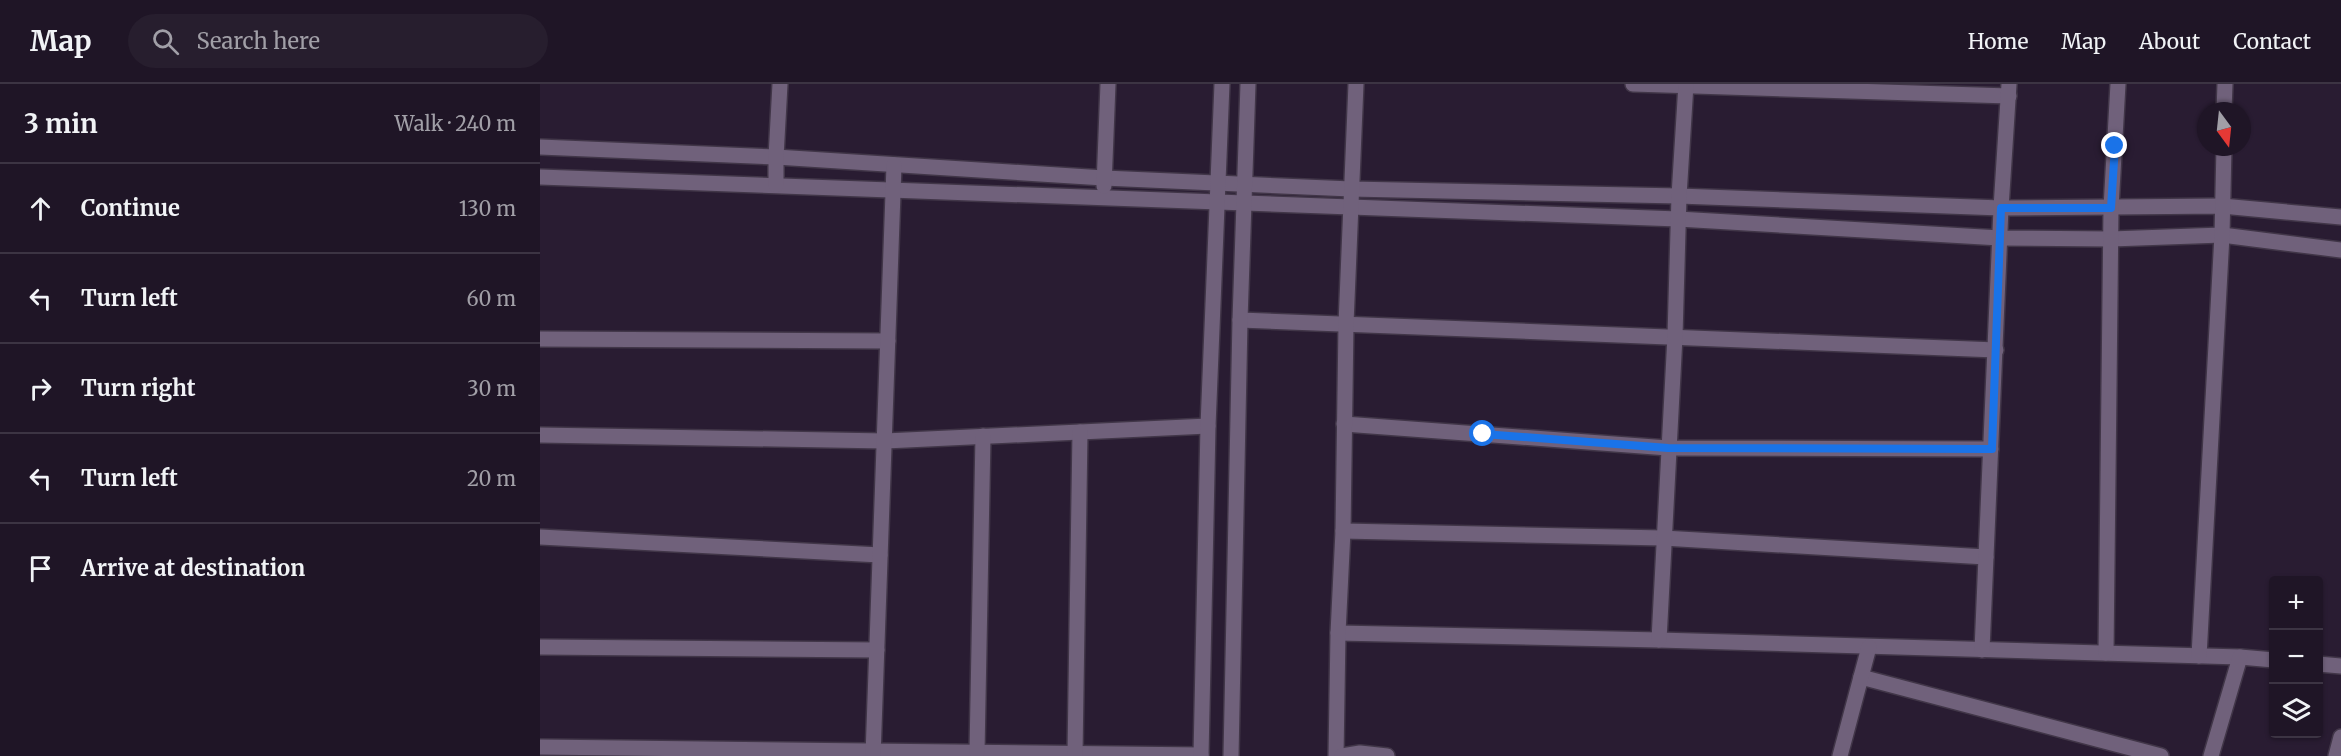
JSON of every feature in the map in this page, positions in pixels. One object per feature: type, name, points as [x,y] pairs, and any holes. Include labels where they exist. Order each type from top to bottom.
[{"type":"street","points":[[776,185],[780,84]]},
{"type":"street","points":[[1103,198],[1108,84]]},
{"type":"street","points":[[540,747],[873,754],[977,752],[1201,755],[1208,426],[1222,84]]},
{"type":"street","points":[[1231,756],[1240,320],[1248,84]]},
{"type":"street","points":[[1336,756],[1346,324],[1356,84]]},
{"type":"street","points":[[1633,84],[2009,90],[2001,208],[1982,650]]},
{"type":"street","points":[[2106,653],[2111,208],[2118,84]]},
{"type":"street","points":[[2224,102],[2225,84]]},
{"type":"street","points":[[1659,640],[1686,85]]},
{"type":"street","points":[[540,147],[776,157],[1104,178],[1351,189],[1679,196],[2001,208],[2222,206],[2341,218]]},
{"type":"street","points":[[2199,656],[2222,235],[2223,156]]},
{"type":"street","points":[[873,754],[894,165]]},
{"type":"street","points":[[540,177],[894,189],[1244,205],[1678,219],[2000,238],[2111,239],[2222,235],[2341,250]]},
{"type":"street","points":[[1240,320],[1996,350]]},
{"type":"street","points":[[540,339],[888,341]]},
{"type":"street","points":[[1344,424],[1668,448],[1992,449]]},
{"type":"street","points":[[540,435],[885,441],[1208,426]]},
{"type":"street","points":[[1075,754],[1080,432]]},
{"type":"street","points":[[977,752],[983,436]]},
{"type":"street","points":[[1343,531],[1663,538],[1986,556]]},
{"type":"street","points":[[540,537],[880,555]]},
{"type":"street","points":[[1338,633],[1659,640],[2269,660]]},
{"type":"street","points":[[540,647],[877,650]]},
{"type":"street","points":[[1840,756],[1869,647]]},
{"type":"street","points":[[2211,756],[2240,657]]},
{"type":"street","points":[[2323,664],[2341,666]]},
{"type":"street","points":[[1861,677],[2161,756]]},
{"type":"street","points":[[2336,756],[2341,737]]},
{"type":"street","points":[[1342,756],[1360,753],[1387,756]]},
{"type":"route","points":[[1483,434],[1668,448],[1992,449],[2001,208],[2111,208],[2115,146]]}]
